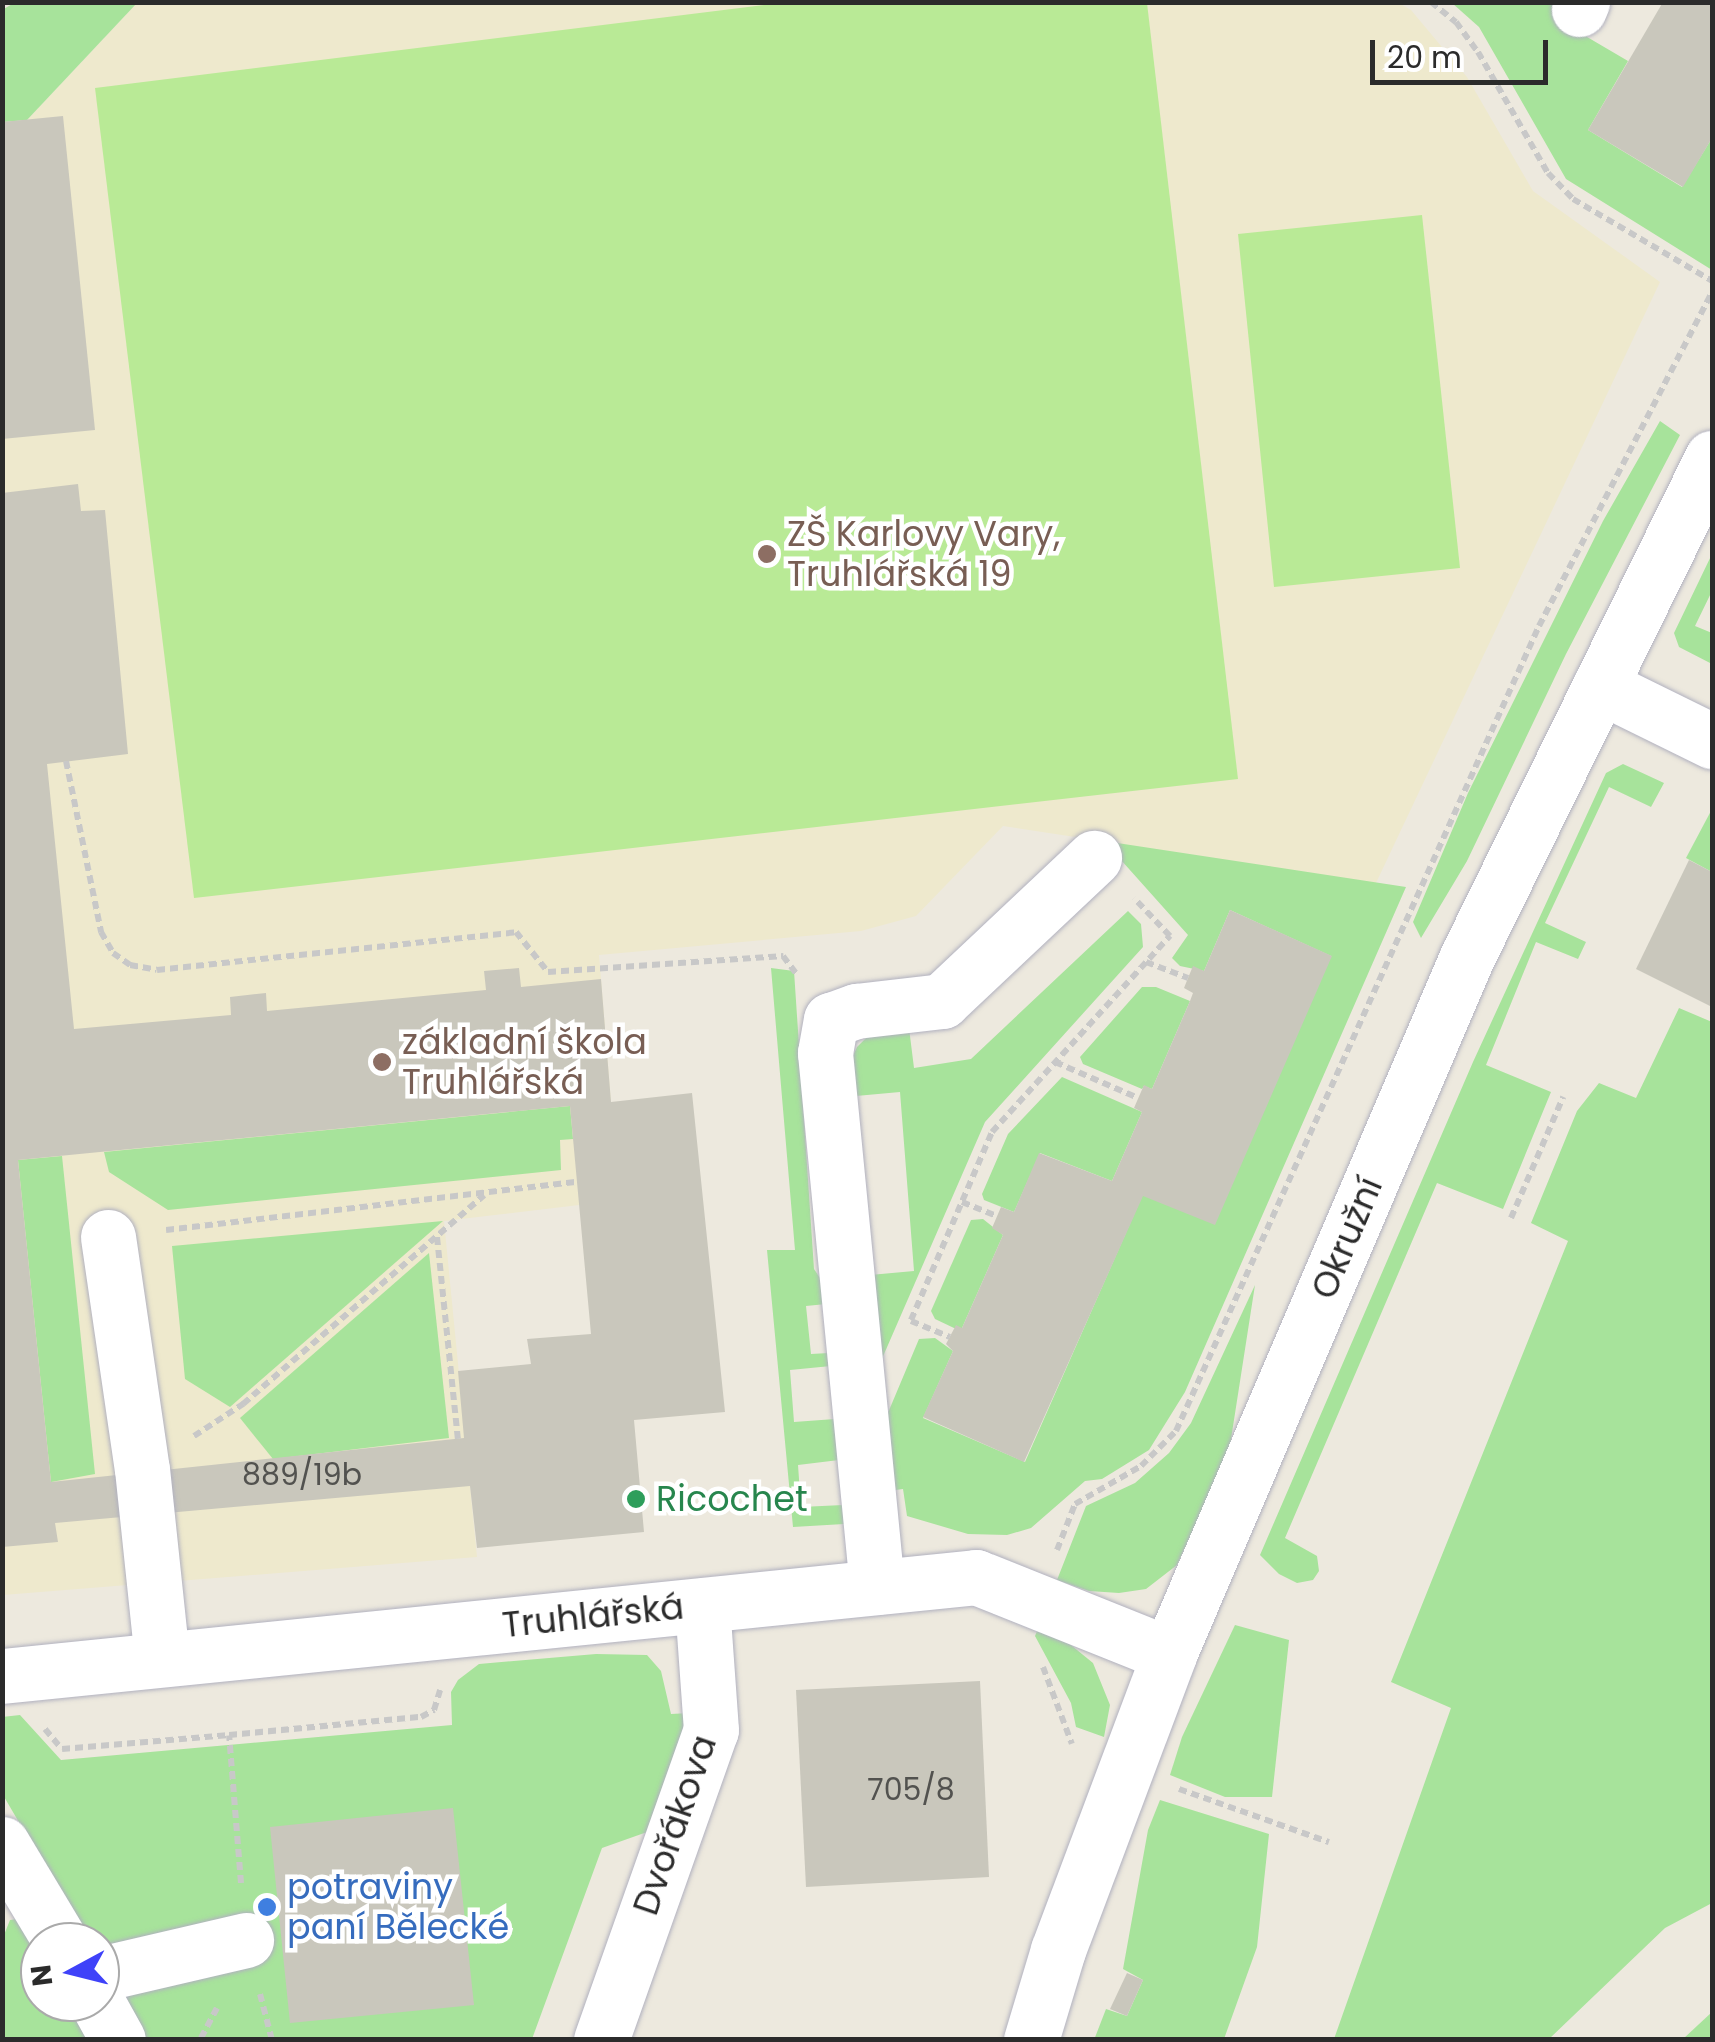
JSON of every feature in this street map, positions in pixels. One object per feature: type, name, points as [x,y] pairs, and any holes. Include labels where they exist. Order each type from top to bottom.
[{"type":"street","name":"Okružní","points":[[1031,2040],[1058,1950],[1169,1654],[1466,957],[1712,458]]},
{"type":"street","points":[[1600,686],[1712,741]]},
{"type":"street","points":[[877,1587],[825,1053],[831,1020],[856,1011],[942,1001],[1094,858]]},
{"type":"street","points":[[108,1237],[142,1469],[162,1660]]},
{"type":"street","name":"Truhlářská","points":[[2,1676],[976,1577],[1169,1654]]},
{"type":"street","name":"Dvořákova","points":[[601,2040],[711,1730],[702,1605]]},
{"type":"street","points":[[2,1844],[49,1922]]},
{"type":"street","points":[[120,1969],[246,1940]]},
{"type":"path","points":[[1431,2],[1456,22],[1478,52],[1548,172],[1573,199],[1712,281]]},
{"type":"path","points":[[1056,1552],[1076,1504],[1140,1466],[1176,1431],[1539,626],[1712,292]]},
{"type":"path","points":[[66,761],[102,932],[113,953],[130,964],[157,970],[516,932],[548,972],[784,956],[831,1020]]},
{"type":"path","points":[[904,1338],[992,1132],[1170,936],[1094,858]]},
{"type":"path","points":[[1146,962],[1188,978]]},
{"type":"path","points":[[1055,1062],[1138,1098]]},
{"type":"path","points":[[1511,1218],[1563,1097]]},
{"type":"path","points":[[108,1237],[576,1182]]},
{"type":"path","points":[[142,1469],[243,1404],[486,1193]]},
{"type":"path","points":[[962,1202],[997,1216]]},
{"type":"path","points":[[437,1236],[458,1439]]},
{"type":"path","points":[[911,1321],[950,1337]]},
{"type":"path","points":[[1041,1662],[1055,1690],[1072,1744],[1068,1760]]},
{"type":"path","points":[[38,1720],[62,1749],[422,1717],[434,1710],[444,1677]]},
{"type":"path","points":[[229,1734],[246,1940]]},
{"type":"path","points":[[1072,1744],[1329,1842]]},
{"type":"shaded area","name":"ZŠ Karlovy Vary, Truhlářská 19","points":[[1397,2],[1411,10],[1467,77],[1533,191],[1660,282],[1376,883],[1003,826],[916,916],[861,931],[599,955],[611,1102],[579,1205],[444,1221],[477,1557],[3,1595],[3,122],[27,120],[137,3]]},
{"type":"green space","points":[[788,2],[1147,3],[1238,779],[194,898],[95,88]]},
{"type":"green space","points":[[14,3],[137,3],[27,120],[3,122],[2,10]]},
{"type":"green space","points":[[1452,3],[1561,3],[1553,17],[1628,61],[1588,130],[1682,187],[1712,138],[1712,270],[1566,179],[1479,27]]},
{"type":"green space","points":[[1422,215],[1460,568],[1274,587],[1238,234]]},
{"type":"green space","points":[[1660,421],[1680,435],[1566,654],[1467,861],[1421,938],[1413,922],[1468,793],[1603,521]]},
{"type":"green space","points":[[1712,554],[1712,591],[1695,626],[1712,633],[1712,664],[1679,647],[1674,633]]},
{"type":"green space","points":[[1623,764],[1664,783],[1651,807],[1609,787],[1545,923],[1586,942],[1578,959],[1536,942],[1486,1065],[1551,1092],[1503,1209],[1437,1183],[1285,1538],[1317,1556],[1319,1571],[1313,1580],[1297,1583],[1279,1574],[1260,1555],[1473,1062],[1606,773]]},
{"type":"green space","points":[[1712,809],[1712,872],[1686,858]]},
{"type":"green space","points":[[1104,841],[1406,887],[1185,1392],[1149,1450],[1102,1479],[1085,1481],[1031,1528],[1007,1535],[968,1534],[907,1516],[903,1489],[888,1491],[882,1427],[919,1339],[935,1338],[953,1351],[923,1418],[1025,1462],[1143,1194],[1331,956],[1230,910],[1204,971],[1180,966],[1172,958],[1188,935]]},
{"type":"green space","points":[[1128,911],[1141,924],[1143,947],[985,1122],[881,1361],[870,1275],[914,1271],[900,1092],[856,1096],[852,1058],[857,1047],[870,1034],[909,1028],[914,1068],[971,1059]]},
{"type":"green space","points":[[771,968],[794,971],[814,1269],[824,1284],[826,1304],[806,1306],[811,1354],[829,1353],[831,1366],[790,1370],[794,1422],[835,1419],[839,1460],[798,1465],[801,1507],[843,1505],[844,1524],[793,1527],[767,1250],[795,1250]]},
{"type":"green space","points":[[1142,987],[1156,987],[1190,1001],[1152,1089],[1142,1089],[1083,1064],[1080,1057]]},
{"type":"green space","points":[[1679,1008],[1712,1022],[1712,1903],[1665,1928],[1549,2039],[1334,2039],[1451,1708],[1391,1682],[1568,1241],[1531,1223],[1577,1111],[1599,1083],[1636,1098]]},
{"type":"green space","points":[[1062,1077],[1142,1112],[1112,1181],[1040,1153],[1014,1212],[984,1200],[982,1194],[1008,1134]]},
{"type":"green space","points":[[570,1106],[573,1139],[560,1140],[561,1170],[168,1210],[109,1172],[104,1152]]},
{"type":"green space","points":[[62,1156],[95,1474],[51,1482],[18,1160]]},
{"type":"green space","points":[[983,1219],[1003,1235],[962,1328],[954,1328],[935,1319],[931,1311],[971,1220]]},
{"type":"green space","points":[[443,1221],[230,1407],[185,1379],[172,1246]]},
{"type":"green space","points":[[429,1253],[449,1438],[273,1459],[240,1418]]},
{"type":"green space","points":[[1255,1285],[1229,1452],[1177,1565],[1146,1589],[1119,1593],[1089,1591],[1057,1580],[1086,1506],[1135,1483],[1169,1453],[1191,1423]]},
{"type":"green space","points":[[1235,1625],[1289,1640],[1272,1797],[1225,1797],[1170,1775],[1182,1737]]},
{"type":"green space","points":[[1038,1629],[1066,1641],[1093,1663],[1110,1705],[1104,1737],[1076,1727],[1071,1703],[1035,1636]]},
{"type":"green space","points":[[596,1654],[647,1655],[661,1671],[671,1714],[690,1713],[664,1826],[602,1848],[532,2039],[145,2040],[120,1996],[120,1922],[77,1922],[3,1795],[2,1717],[20,1715],[61,1760],[452,1725],[451,1692],[458,1680],[479,1664]]},
{"type":"green space","points":[[1160,1800],[1269,1834],[1257,1947],[1224,2039],[1094,2040],[1106,2009],[1127,2016],[1143,1980],[1123,1969],[1148,1830]]},
{"type":"green space","points":[[10,1920],[20,1923],[20,2022],[77,2022],[87,2039],[3,2039],[2,1940]]},
{"type":"green space","points":[[1712,2012],[1712,2039],[1683,2039]]},
{"type":"building","points":[[1663,2],[1712,2],[1712,138],[1683,187],[1588,130]]},
{"type":"building","points":[[63,116],[95,430],[2,439],[2,122]]},
{"type":"building","points":[[78,484],[81,511],[105,510],[128,754],[47,764],[74,1029],[231,1015],[230,997],[266,993],[267,1011],[486,990],[484,971],[519,968],[521,987],[601,979],[611,1102],[692,1093],[725,1412],[634,1420],[644,1532],[477,1548],[470,1486],[55,1523],[58,1542],[2,1547],[2,493]],"holes":[[[570,1106],[591,1334],[527,1339],[531,1364],[458,1371],[464,1438],[51,1482],[18,1160]]]},
{"type":"building","points":[[1689,860],[1712,872],[1712,1007],[1636,969]]},
{"type":"building","points":[[1230,910],[1332,956],[1215,1225],[1143,1196],[1024,1462],[923,1417],[953,1351],[946,1344],[956,1325],[962,1328],[1003,1235],[992,1228],[1001,1207],[1014,1212],[1039,1153],[1112,1181],[1142,1112],[1134,1108],[1144,1085],[1152,1089],[1190,1001],[1193,993],[1184,988],[1193,966],[1204,971]]},
{"type":"building","points":[[980,1681],[989,1877],[806,1887],[796,1690]]},
{"type":"building","points":[[453,1808],[474,2005],[290,2023],[270,1827]]},
{"type":"building","points":[[1127,1973],[1143,1980],[1127,2016],[1110,2009]]},
{"type":"place","name":"ZŠ Karlovy Vary, Truhlářská 19","points":[[767,554]]},
{"type":"place","name":"základní škola Truhlářská","points":[[382,1062]]},
{"type":"place","name":"Ricochet","points":[[636,1499]]},
{"type":"place","name":"potraviny paní Bělecké","points":[[267,1907]]}]
